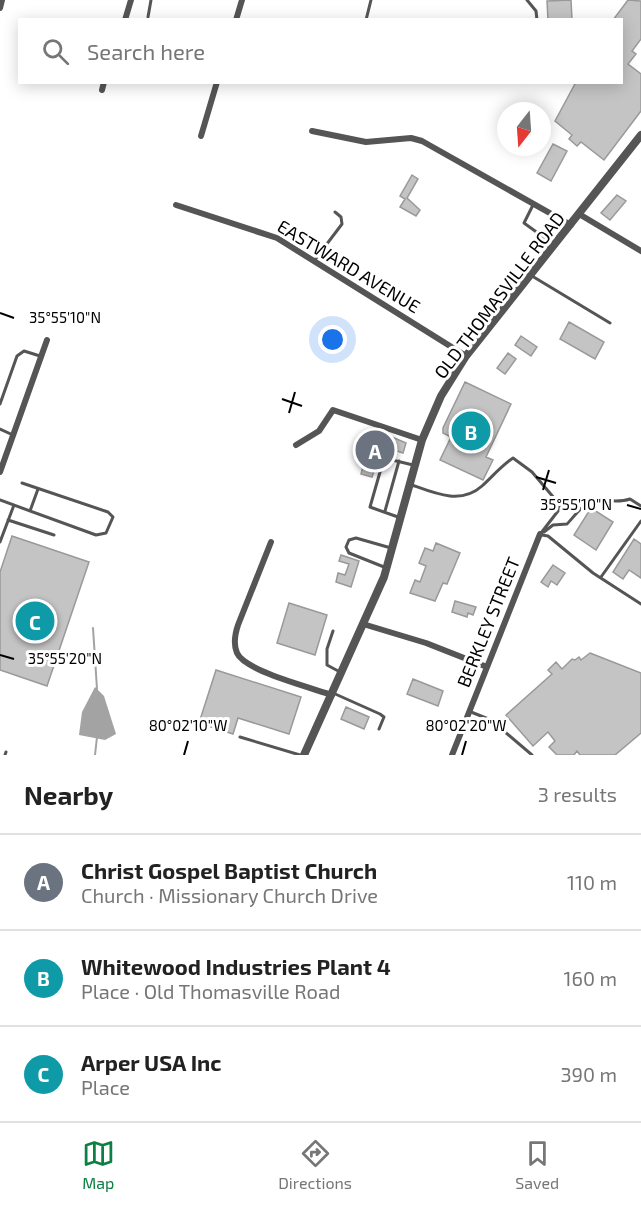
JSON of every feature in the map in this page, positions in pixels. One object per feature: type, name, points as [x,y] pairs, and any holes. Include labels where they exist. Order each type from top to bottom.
[{"type":"street","points":[[0,8],[2,0]]},
{"type":"street","points":[[126,18],[131,0]]},
{"type":"street","points":[[237,18],[242,0]]},
{"type":"street","points":[[201,136],[216,84]]},
{"type":"street","points":[[312,131],[366,142],[411,138],[422,141],[571,225]]},
{"type":"street","name":"OLD THOMASVILLE ROAD","points":[[302,755],[333,694],[387,568],[422,441],[434,408],[466,356],[641,135]]},
{"type":"street","name":"EASTWARD AVENUE","points":[[176,205],[277,237],[466,356]]},
{"type":"street","points":[[579,214],[641,251]]},
{"type":"street","points":[[0,472],[46,340]]},
{"type":"street","points":[[296,445],[319,431],[333,410],[422,441]]},
{"type":"street","name":"BERKLEY STREET","points":[[452,755],[540,534]]},
{"type":"street","points":[[271,542],[237,625],[234,639],[238,654],[250,665],[333,694]]},
{"type":"street","points":[[363,624],[426,643],[487,667]]},
{"type":"lane","points":[[148,17],[151,0]]},
{"type":"lane","points":[[366,18],[371,0]]},
{"type":"lane","points":[[527,0],[536,11],[537,18]]},
{"type":"lane","points":[[534,204],[524,223],[554,245]]},
{"type":"lane","points":[[314,261],[342,224],[341,217],[335,212]]},
{"type":"lane","points":[[531,275],[610,323]]},
{"type":"lane","points":[[0,404],[16,356],[24,351],[41,356]]},
{"type":"lane","points":[[0,429],[13,435]]},
{"type":"lane","points":[[401,518],[370,507],[384,458],[415,465]]},
{"type":"lane","points":[[410,484],[441,496],[461,496],[479,489],[502,465],[513,458],[532,472],[560,505],[540,534]]},
{"type":"lane","points":[[385,512],[399,461]]},
{"type":"lane","points":[[0,500],[96,535],[106,533],[112,524],[113,517],[108,512],[22,483]]},
{"type":"lane","points":[[30,511],[38,489]]},
{"type":"lane","points":[[540,534],[553,525],[567,524],[582,508],[597,500],[613,503],[630,499],[641,506]]},
{"type":"lane","points":[[0,542],[14,505]]},
{"type":"lane","points":[[8,520],[54,535]]},
{"type":"lane","points":[[600,578],[641,521]]},
{"type":"lane","points":[[540,534],[548,536],[600,578],[641,603]]},
{"type":"lane","points":[[387,568],[349,553],[346,548],[349,540],[356,538],[392,549]]},
{"type":"lane","points":[[333,631],[325,660],[327,665],[342,673]]},
{"type":"lane","points":[[333,694],[384,717],[379,729]]},
{"type":"lane","points":[[469,711],[491,720],[531,755]]},
{"type":"lane","points":[[240,737],[302,755]]},
{"type":"shaded area","points":[[95,687],[104,696],[116,734],[105,740],[79,735],[82,712]]},
{"type":"building","points":[[571,0],[572,18],[548,18],[547,1]]},
{"type":"building","points":[[628,0],[641,1],[641,39],[632,51],[636,54],[628,64],[641,74],[641,111],[604,160],[581,142],[577,146],[569,139],[572,135],[555,121],[575,84],[623,84],[623,18],[614,18]]},
{"type":"building","points":[[553,144],[567,151],[551,181],[537,173],[546,156],[551,156]]},
{"type":"building","points":[[412,175],[418,179],[407,198],[420,210],[416,216],[400,207],[405,199],[400,196]]},
{"type":"building","points":[[617,195],[626,201],[610,220],[601,213]]},
{"type":"building","points":[[569,322],[604,342],[595,359],[560,339]]},
{"type":"building","points":[[521,336],[537,347],[531,356],[515,345]]},
{"type":"building","points":[[508,353],[516,359],[505,374],[497,368]]},
{"type":"building","points":[[465,382],[511,404],[486,457],[493,460],[483,480],[440,460],[451,437],[443,433],[443,428]]},
{"type":"building","points":[[373,429],[406,443],[403,453],[382,446],[372,477],[361,474]]},
{"type":"building","points":[[591,508],[613,522],[596,550],[574,535]]},
{"type":"building","points":[[12,536],[89,562],[47,686],[0,670],[0,572]]},
{"type":"building","points":[[634,539],[641,544],[641,578],[629,570],[623,579],[613,572]]},
{"type":"building","points":[[436,543],[460,553],[447,584],[443,583],[435,601],[410,593],[415,580],[420,582],[426,566],[419,563],[425,548],[433,551]]},
{"type":"building","points":[[341,555],[359,561],[351,587],[336,582],[338,573],[345,575],[349,564],[339,561]]},
{"type":"building","points":[[553,565],[565,573],[557,585],[551,581],[548,587],[541,582]]},
{"type":"building","points":[[455,601],[476,607],[473,615],[468,613],[467,617],[452,612]]},
{"type":"building","points":[[289,603],[327,615],[315,655],[277,643]]},
{"type":"building","points":[[590,653],[641,673],[641,733],[615,755],[580,755],[577,751],[574,755],[557,755],[549,747],[555,741],[548,732],[533,746],[506,715],[552,674],[548,670],[556,662],[562,669],[572,659],[579,657],[581,660]]},
{"type":"building","points":[[216,670],[301,697],[289,734],[238,718],[233,734],[199,723]]},
{"type":"building","points":[[413,679],[443,691],[438,706],[407,694]]},
{"type":"building","points":[[346,707],[369,717],[364,729],[341,719]]},
{"type":"waterway","points":[[93,628],[97,689]]},
{"type":"waterway","points":[[95,755],[97,737]]},
{"type":"place","name":"Whitewood Industries Plant 4","points":[[471,431]]},
{"type":"place","name":"Christ Gospel Baptist Church","points":[[375,450]]},
{"type":"place","name":"Arper USA Inc","points":[[35,621]]}]
